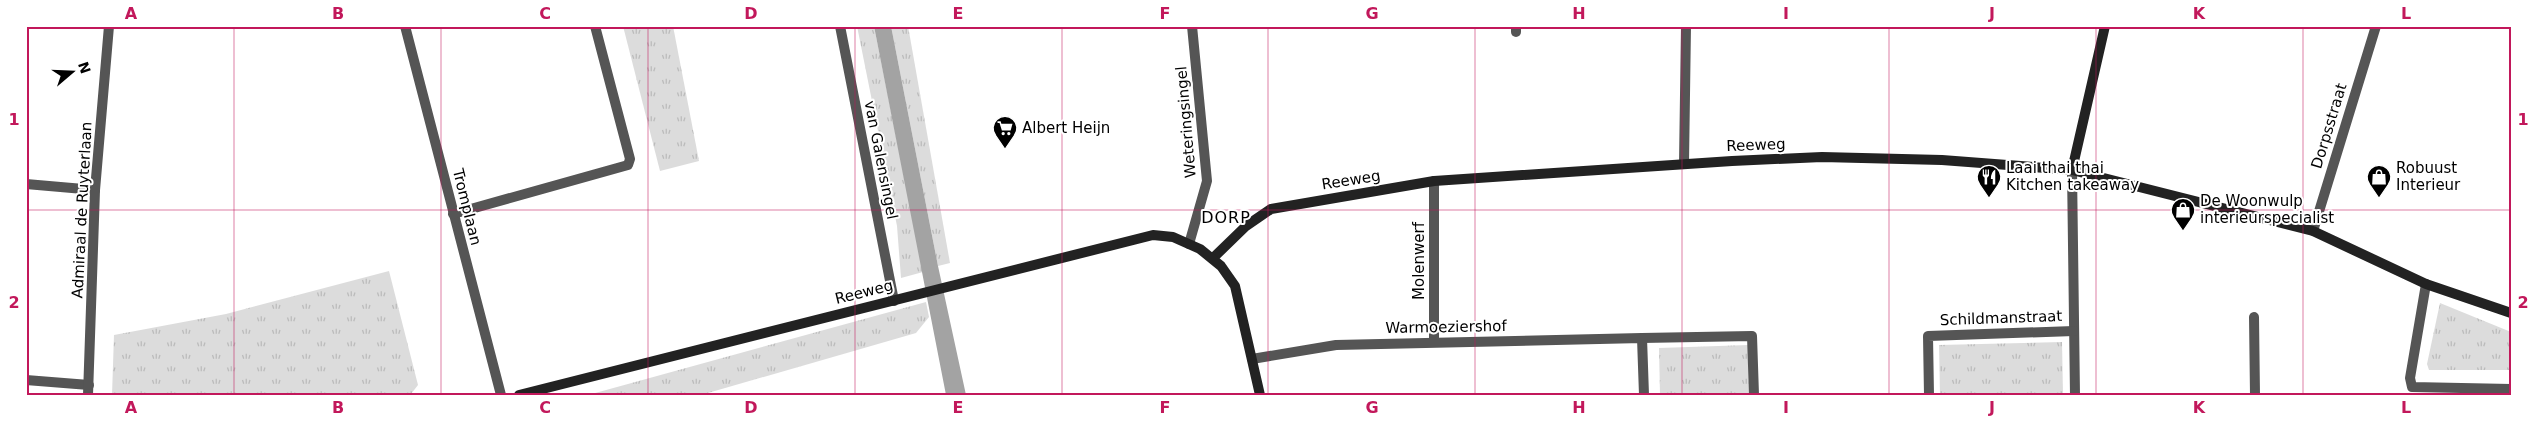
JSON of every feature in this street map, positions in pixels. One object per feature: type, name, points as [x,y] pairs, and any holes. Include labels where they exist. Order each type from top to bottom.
[{"type":"street","name":"Admiraal de Ruyterlaan","points":[[88,390],[95,190],[109,26]]},
{"type":"street","name":"Tromplaan","points":[[406,26],[501,395]]},
{"type":"street","points":[[453,214],[628,165],[630,159],[595,26]]},
{"type":"street","name":"van Galensingel","points":[[840,26],[894,301]]},
{"type":"street","name":"Weteringsingel","points":[[1189,244],[1207,180],[1192,26]]},
{"type":"street","points":[[1684,163],[1686,26]]},
{"type":"street","points":[[2072,170],[2105,26]]},
{"type":"street","name":"Dorpsstraat","points":[[2313,231],[2376,26]]},
{"type":"street","name":"Reeweg","points":[[1213,258],[1242,229],[1271,209],[1434,181],[1684,163],[1822,157],[1942,160],[2072,170],[2313,231]]},
{"type":"street","name":"Schildmanstraat","points":[[2072,170],[2075,395]]},
{"type":"street","name":"Molenwerf","points":[[1434,181],[1434,342]]},
{"type":"street","points":[[26,184],[95,190]]},
{"type":"street","points":[[2313,231],[2426,284],[2511,313]]},
{"type":"street","name":"Reeweg","points":[[519,395],[894,301],[944,286],[1152,235],[1172,237],[1189,244],[1213,258],[1236,286],[1252,359]]},
{"type":"street","points":[[2426,284],[2410,378],[2412,387],[2511,389]]},
{"type":"street","points":[[2254,317],[2255,395]]},
{"type":"street","name":"Schildmanstraat","points":[[1929,395],[1928,336],[2074,331]]},
{"type":"street","name":"Warmoeziershof","points":[[1252,359],[1336,345],[1752,336],[1754,395]]},
{"type":"street","points":[[1642,338],[1644,395]]},
{"type":"street","points":[[1252,359],[1260,395]]},
{"type":"street","points":[[26,380],[88,390]]},
{"type":"green space","points":[[623,26],[673,26],[699,161],[660,171]]},
{"type":"green space","points":[[857,26],[874,26],[923,272],[901,278],[897,226]]},
{"type":"green space","points":[[891,26],[908,26],[950,263],[938,266]]},
{"type":"green space","points":[[389,271],[418,385],[411,394],[112,395],[114,335],[226,314]]},
{"type":"green space","points":[[926,302],[929,317],[916,333],[701,395],[588,395]]},
{"type":"green space","points":[[2440,303],[2511,332],[2511,370],[2429,370],[2427,364]]},
{"type":"green space","points":[[2062,342],[2063,395],[1940,395],[1939,345]]},
{"type":"green space","points":[[1748,345],[1749,395],[1660,395],[1659,348]]},
{"type":"shaded area","points":[[874,26],[891,26],[938,266],[966,395],[946,395]]},
{"type":"place","name":"Albert Heijn","points":[[1005,149]]},
{"type":"place","name":"Laai thai thai Kitchen takeaway","points":[[1989,198]]},
{"type":"place","name":"Robuust Interieur","points":[[2379,198]]},
{"type":"place","name":"De Woonwulp interieurspecialist","points":[[2183,231]]},
{"type":"district","name":"DORP","points":[[1226,217]]}]
